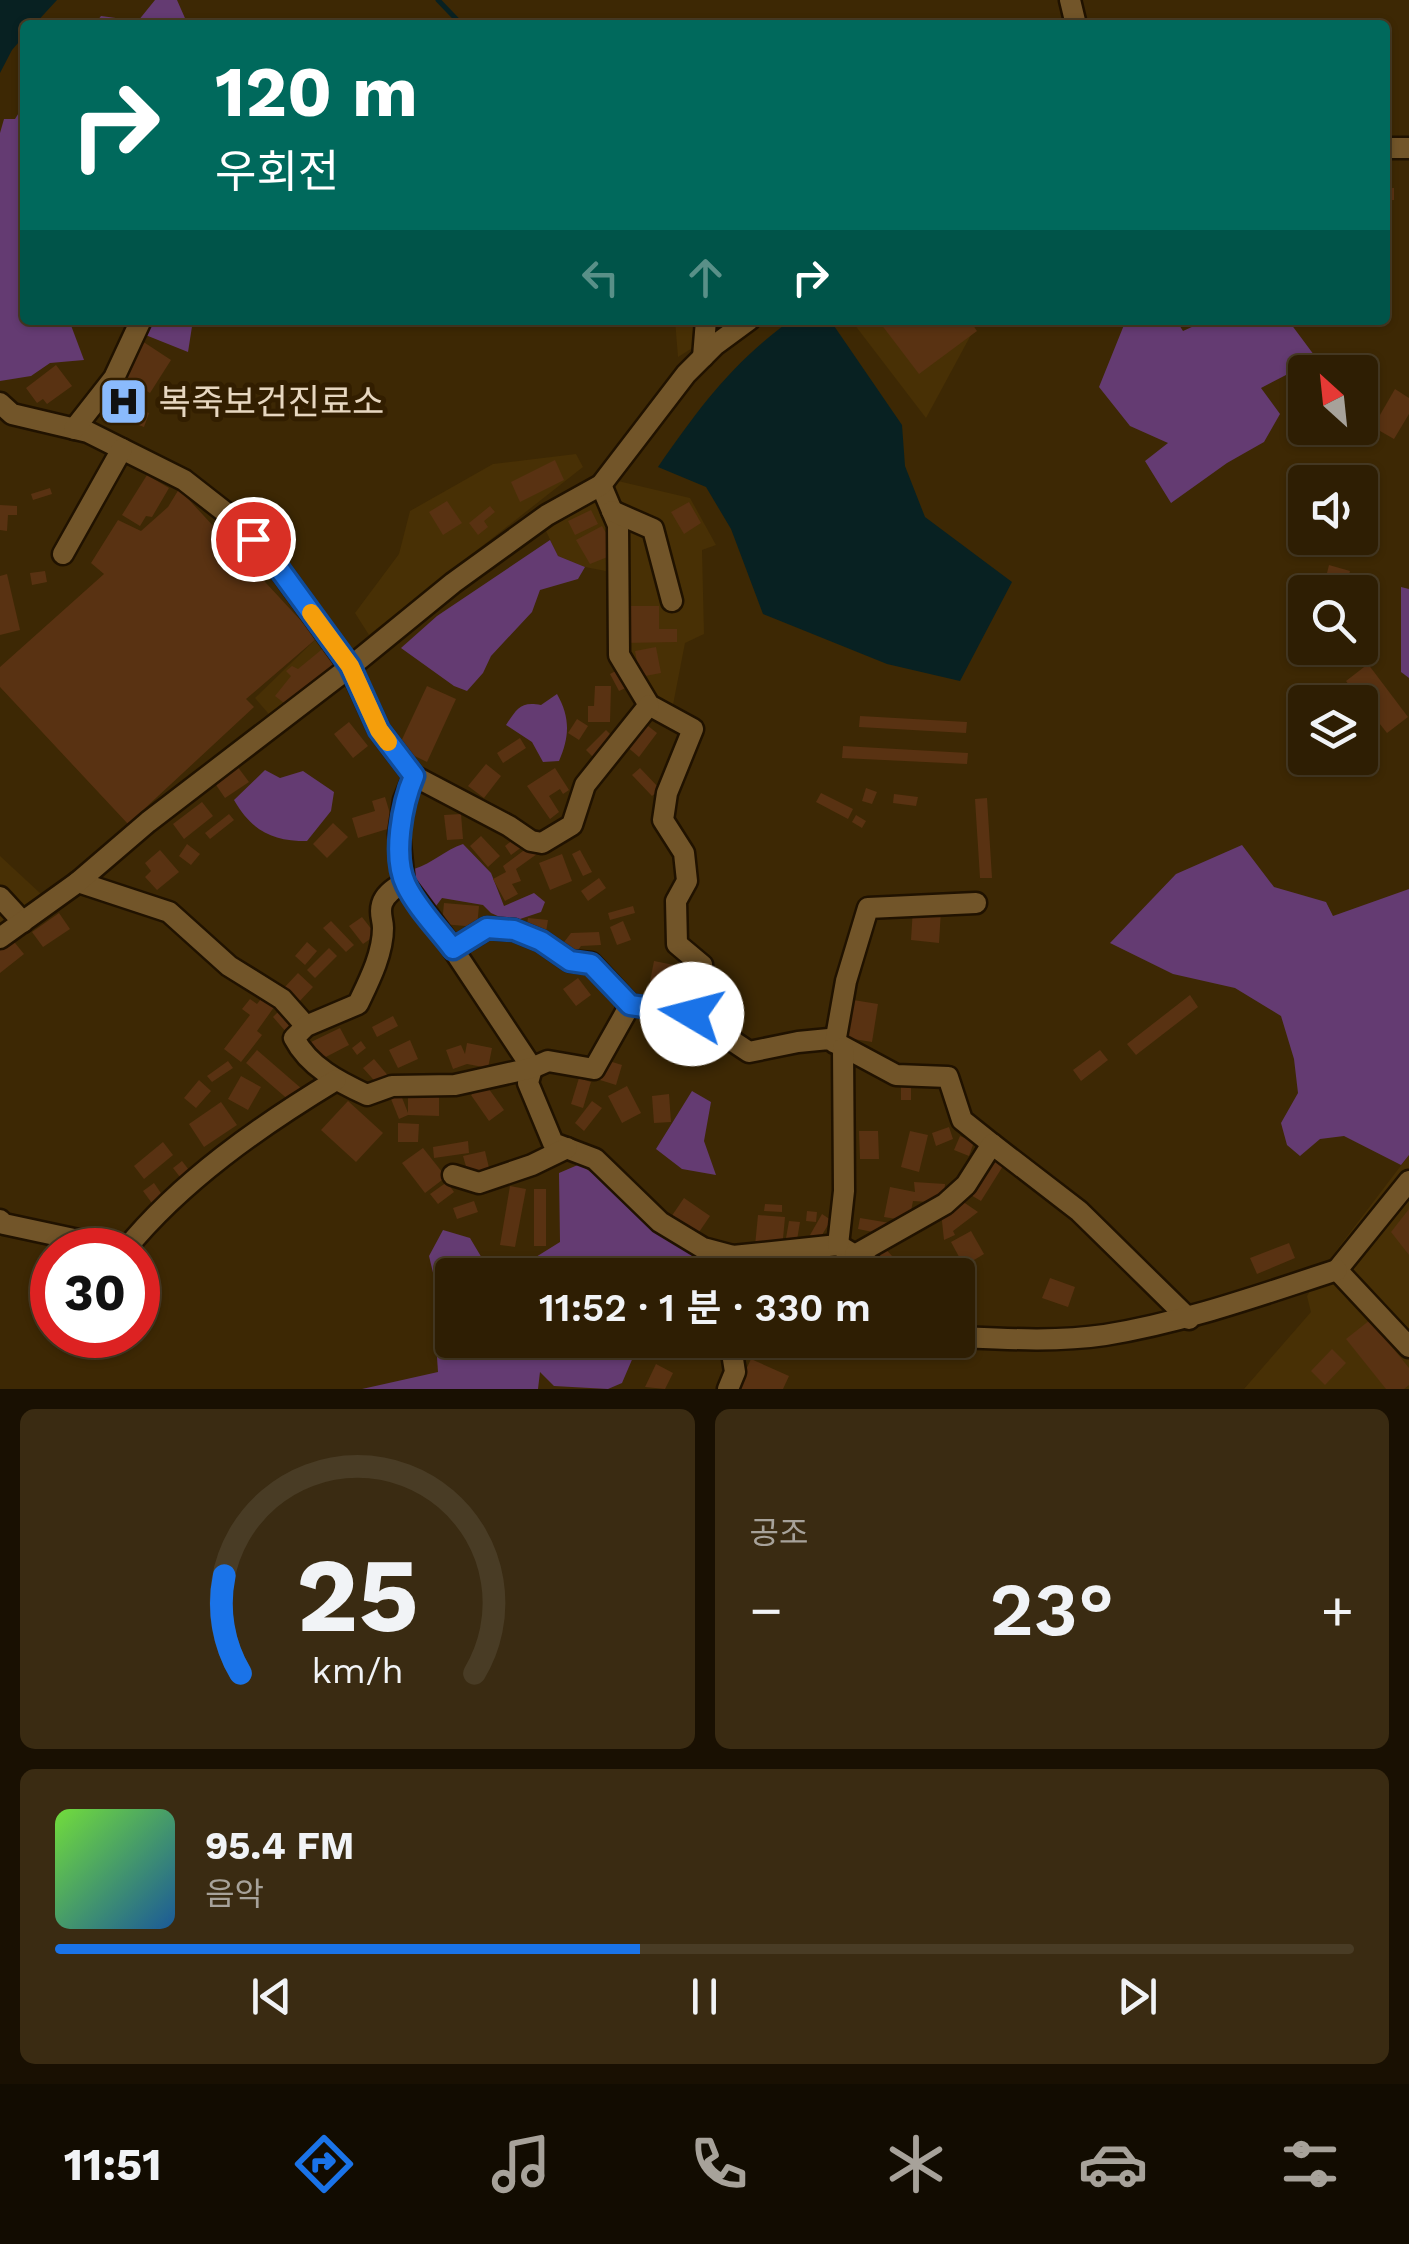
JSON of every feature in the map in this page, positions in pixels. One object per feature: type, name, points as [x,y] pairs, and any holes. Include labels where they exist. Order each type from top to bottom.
[{"type":"street","points":[[74,429],[114,378],[138,325]]},
{"type":"street","points":[[703,356],[706,325]]},
{"type":"street","points":[[0,938],[78,882],[148,822],[453,582],[546,515],[601,485],[686,374],[743,325]]},
{"type":"street","points":[[0,402],[12,414],[74,429],[122,449],[184,480],[234,519],[272,559],[350,666],[379,730],[414,776],[509,826],[531,842],[542,844],[572,826],[584,785],[649,704]]},
{"type":"street","points":[[62,554],[122,449]]},
{"type":"street","points":[[601,485],[618,524],[619,655],[649,704],[693,729],[667,794],[663,820],[684,854],[687,881],[676,901],[677,944],[702,965],[692,1014]]},
{"type":"street","points":[[612,510],[652,529],[672,601]]},
{"type":"street","points":[[414,776],[404,800],[399,834],[404,883],[532,1068],[528,1083],[554,1142],[596,1159],[660,1222],[720,1258]]},
{"type":"street","points":[[78,882],[168,912],[230,966],[282,999],[306,1026]]},
{"type":"street","points":[[404,883],[382,901],[380,914],[384,925],[379,954],[358,1004],[306,1026],[294,1038],[302,1053],[336,1080],[368,1095],[392,1086],[455,1085],[548,1061],[594,1069],[630,1005]]},
{"type":"street","points":[[0,898],[23,922]]},
{"type":"street","points":[[847,1250],[839,1045],[846,980],[868,908],[976,903]]},
{"type":"street","points":[[453,949],[487,928],[514,930],[541,941],[570,961],[591,964],[630,1005],[692,1014],[749,1052],[829,1040],[896,1075],[948,1077],[962,1120],[1079,1211],[1189,1319]]},
{"type":"street","points":[[143,1228],[157,1210],[297,1104],[336,1080]]},
{"type":"street","points":[[786,1258],[847,1250],[944,1204],[966,1185],[992,1144]]},
{"type":"street","points":[[453,1174],[479,1183],[567,1148]]},
{"type":"street","points":[[975,1338],[1035,1340],[1101,1336],[1189,1319],[1337,1270],[1409,1180]]},
{"type":"street","points":[[0,1220],[30,1230]]},
{"type":"street","points":[[847,1250],[860,1258]]},
{"type":"street","points":[[1337,1270],[1409,1347]]},
{"type":"street","points":[[728,1389],[734,1372],[732,1358]]},
{"type":"shaded area","points":[[155,0],[177,0],[186,20],[139,20]]},
{"type":"shaded area","points":[[101,16],[131,20],[98,20]]},
{"type":"shaded area","points":[[20,111],[20,325],[71,325],[84,360],[50,363],[31,376],[0,381],[0,133],[4,119],[15,119]]},
{"type":"shaded area","points":[[144,325],[192,325],[188,352],[143,334]]},
{"type":"shaded area","points":[[675,325],[729,325],[678,357]]},
{"type":"shaded area","points":[[855,325],[976,325],[926,418]]},
{"type":"shaded area","points":[[1124,325],[1179,325],[1183,331],[1196,325],[1292,325],[1314,355],[1288,355],[1288,374],[1261,388],[1280,414],[1264,442],[1171,503],[1145,461],[1168,443],[1130,426],[1099,387]]},
{"type":"shaded area","points":[[576,454],[583,467],[369,635],[355,613],[399,554],[410,511],[493,464]]},
{"type":"shaded area","points":[[618,481],[690,498],[716,545],[702,550],[704,634],[685,643],[672,710],[650,699],[624,654],[614,526],[611,572],[558,556],[544,527]]},
{"type":"shaded area","points":[[550,540],[558,556],[585,567],[578,579],[540,590],[532,612],[491,656],[483,673],[467,691],[401,648],[437,616]]},
{"type":"shaded area","points":[[1401,587],[1409,589],[1409,678],[1401,672]]},
{"type":"shaded area","points":[[317,638],[343,666],[274,720],[255,698]]},
{"type":"shaded area","points":[[557,694],[566,719],[565,743],[559,761],[543,762],[532,742],[506,725],[520,708],[541,705]]},
{"type":"shaded area","points":[[265,770],[280,778],[303,771],[334,792],[331,811],[307,841],[264,832],[234,800]]},
{"type":"shaded area","points":[[463,844],[491,873],[504,906],[534,893],[545,902],[541,912],[511,922],[483,905],[442,898],[436,906],[427,903],[410,883],[414,869]]},
{"type":"shaded area","points":[[1242,845],[1274,887],[1326,902],[1333,916],[1409,889],[1409,1155],[1401,1165],[1344,1136],[1320,1139],[1300,1156],[1287,1145],[1281,1123],[1298,1093],[1294,1059],[1281,1016],[1235,988],[1173,974],[1110,943],[1176,874]]},
{"type":"shaded area","points":[[0,856],[41,894],[0,924]]},
{"type":"shaded area","points":[[692,1091],[711,1102],[704,1141],[716,1175],[682,1169],[656,1149]]},
{"type":"shaded area","points":[[1409,1155],[1409,1389],[1244,1389],[1311,1312],[1307,1296],[1326,1264]]},
{"type":"shaded area","points":[[580,1164],[707,1258],[534,1258],[560,1242],[559,1173]]},
{"type":"shaded area","points":[[443,1230],[470,1238],[482,1258],[435,1258],[435,1281],[429,1256]]},
{"type":"shaded area","points":[[437,1358],[633,1358],[622,1383],[608,1389],[554,1386],[540,1372],[538,1389],[362,1389],[438,1372]]},
{"type":"water","points":[[0,0],[57,0],[39,20],[20,20],[20,41],[0,73]]},
{"type":"water","points":[[784,325],[833,325],[902,425],[905,466],[925,517],[1012,582],[960,681],[887,664],[763,614],[731,529],[706,487],[658,467],[718,388]]},
{"type":"building","points":[[882,325],[973,325],[977,331],[919,374]]},
{"type":"building","points":[[142,341],[171,360],[150,393],[121,375]]},
{"type":"building","points":[[56,365],[72,386],[47,404],[43,399],[37,403],[26,388]]},
{"type":"building","points":[[1395,389],[1409,398],[1409,414],[1394,439],[1378,430],[1378,418]]},
{"type":"building","points":[[139,409],[149,413],[144,427],[133,423]]},
{"type":"building","points":[[555,460],[564,480],[520,502],[511,482]]},
{"type":"building","points":[[147,475],[169,488],[152,517],[146,516],[140,526],[122,515]]},
{"type":"building","points":[[50,488],[52,494],[33,500],[31,494]]},
{"type":"building","points":[[179,489],[317,638],[246,699],[254,707],[128,824],[0,687],[0,667],[104,574],[91,563],[118,520],[141,531],[168,507]]},
{"type":"building","points":[[447,501],[462,523],[443,535],[429,512]]},
{"type":"building","points":[[689,502],[701,523],[684,534],[671,512]]},
{"type":"building","points":[[0,505],[17,506],[17,515],[8,515],[7,531],[0,530]]},
{"type":"building","points":[[490,506],[495,512],[484,521],[488,527],[478,535],[469,523]]},
{"type":"building","points":[[591,510],[598,524],[575,535],[568,521]]},
{"type":"building","points":[[602,526],[609,538],[610,556],[590,564],[576,540]]},
{"type":"building","points":[[248,542],[272,568],[263,576],[239,550]]},
{"type":"building","points":[[1329,565],[1350,571],[1349,575],[1327,573]]},
{"type":"building","points":[[45,571],[47,582],[32,585],[30,573]]},
{"type":"building","points":[[7,574],[20,630],[0,635],[0,576]]},
{"type":"building","points":[[624,606],[659,606],[659,629],[677,629],[677,642],[624,643]]},
{"type":"building","points":[[326,646],[340,663],[310,684],[289,707],[275,696],[291,676],[286,671],[292,666],[298,669]]},
{"type":"building","points":[[656,647],[661,673],[640,677],[635,651]]},
{"type":"building","points":[[1369,665],[1408,717],[1387,733],[1378,722],[1378,685],[1349,685],[1346,681]]},
{"type":"building","points":[[621,668],[630,686],[619,691],[610,674]]},
{"type":"building","points":[[427,686],[456,699],[427,762],[398,748]]},
{"type":"building","points":[[595,686],[611,686],[610,722],[588,722],[588,706],[594,706]]},
{"type":"building","points":[[860,716],[967,722],[966,733],[859,727]]},
{"type":"building","points":[[577,719],[588,726],[579,740],[568,733]]},
{"type":"building","points":[[349,722],[368,746],[353,758],[334,734]]},
{"type":"building","points":[[643,722],[657,733],[639,757],[625,745]]},
{"type":"building","points":[[606,730],[615,739],[595,759],[586,750]]},
{"type":"building","points":[[520,738],[526,748],[503,763],[497,753]]},
{"type":"building","points":[[843,746],[968,753],[967,764],[842,758]]},
{"type":"building","points":[[486,764],[501,776],[484,798],[468,786]]},
{"type":"building","points":[[237,766],[249,782],[225,798],[214,782]]},
{"type":"building","points":[[555,768],[569,790],[563,794],[560,789],[549,796],[559,812],[550,819],[527,786]]},
{"type":"building","points":[[640,768],[660,789],[652,796],[632,775]]},
{"type":"building","points":[[866,788],[877,792],[872,804],[862,801]]},
{"type":"building","points":[[821,793],[853,809],[848,819],[816,802]]},
{"type":"building","points":[[894,794],[918,797],[916,806],[893,803]]},
{"type":"building","points":[[385,797],[394,827],[358,838],[352,818],[375,811],[372,801]]},
{"type":"building","points":[[987,798],[992,878],[980,878],[975,799]]},
{"type":"building","points":[[202,802],[213,816],[184,839],[173,824]]},
{"type":"building","points":[[229,814],[234,820],[210,839],[205,833]]},
{"type":"building","points":[[461,814],[463,839],[447,840],[444,815]]},
{"type":"building","points":[[856,815],[866,821],[862,828],[852,822]]},
{"type":"building","points":[[333,823],[348,837],[327,858],[313,844]]},
{"type":"building","points":[[519,835],[526,844],[511,855],[505,846]]},
{"type":"building","points":[[481,836],[500,856],[488,867],[470,846]]},
{"type":"building","points":[[187,844],[200,854],[191,865],[179,856]]},
{"type":"building","points":[[531,845],[537,854],[516,869],[521,881],[512,884],[518,894],[505,901],[493,879],[506,872],[503,866]]},
{"type":"building","points":[[160,850],[179,872],[157,890],[145,877],[151,871],[145,863]]},
{"type":"building","points":[[580,850],[592,872],[583,876],[572,854]]},
{"type":"building","points":[[562,854],[572,881],[550,890],[539,863]]},
{"type":"building","points":[[599,878],[606,888],[588,901],[581,891]]},
{"type":"building","points":[[444,903],[479,906],[477,927],[442,924]]},
{"type":"building","points":[[633,906],[635,913],[610,920],[608,913]]},
{"type":"building","points":[[913,908],[941,910],[939,943],[911,940]]},
{"type":"building","points":[[59,913],[70,929],[43,947],[32,932]]},
{"type":"building","points":[[362,917],[376,935],[363,944],[349,926]]},
{"type":"building","points":[[528,918],[548,920],[546,932],[526,930]]},
{"type":"building","points":[[331,921],[354,945],[346,952],[323,928]]},
{"type":"building","points":[[623,921],[631,940],[617,945],[610,927]]},
{"type":"building","points":[[599,932],[601,945],[581,946],[572,958],[558,950],[571,933]]},
{"type":"building","points":[[11,938],[24,954],[0,973],[0,947]]},
{"type":"building","points":[[307,942],[317,951],[305,965],[295,956]]},
{"type":"building","points":[[329,948],[337,956],[315,978],[307,970]]},
{"type":"building","points":[[654,961],[679,966],[673,996],[648,992]]},
{"type":"building","points":[[298,973],[313,987],[297,1004],[282,990]]},
{"type":"building","points":[[578,978],[591,995],[576,1006],[563,989]]},
{"type":"building","points":[[265,994],[277,1003],[257,1031],[262,1035],[241,1062],[224,1049],[250,1015],[242,1009],[250,999],[257,1004]]},
{"type":"building","points":[[1190,995],[1198,1007],[1136,1055],[1127,1044]]},
{"type":"building","points":[[847,999],[878,1004],[872,1042],[841,1037]]},
{"type":"building","points":[[283,1007],[298,1023],[287,1033],[273,1017]]},
{"type":"building","points":[[393,1016],[398,1026],[377,1037],[372,1027]]},
{"type":"building","points":[[340,1028],[349,1045],[320,1060],[311,1042]]},
{"type":"building","points":[[410,1040],[418,1059],[398,1068],[389,1050]]},
{"type":"building","points":[[361,1041],[366,1048],[357,1055],[352,1048]]},
{"type":"building","points":[[467,1043],[492,1048],[488,1068],[467,1064],[453,1069],[446,1050],[461,1045],[465,1054]]},
{"type":"building","points":[[257,1050],[302,1089],[291,1102],[246,1063]]},
{"type":"building","points":[[1100,1050],[1108,1060],[1081,1081],[1073,1070]]},
{"type":"building","points":[[374,1059],[390,1078],[380,1087],[363,1068]]},
{"type":"building","points":[[606,1060],[622,1065],[616,1085],[600,1080]]},
{"type":"building","points":[[228,1061],[233,1068],[212,1082],[207,1076]]},
{"type":"building","points":[[241,1076],[261,1087],[248,1110],[228,1099]]},
{"type":"building","points":[[579,1078],[591,1082],[583,1108],[571,1104]]},
{"type":"building","points":[[199,1080],[211,1091],[196,1108],[184,1098]]},
{"type":"building","points":[[486,1085],[504,1110],[489,1121],[471,1095]]},
{"type":"building","points":[[901,1085],[911,1085],[911,1100],[901,1100]]},
{"type":"building","points":[[627,1086],[641,1113],[622,1123],[608,1096]]},
{"type":"building","points":[[399,1090],[408,1113],[408,1092],[439,1092],[439,1116],[408,1115],[399,1119],[389,1094]]},
{"type":"building","points":[[669,1094],[671,1122],[654,1123],[652,1096]]},
{"type":"building","points":[[348,1101],[383,1133],[356,1162],[321,1130]]},
{"type":"building","points":[[592,1101],[602,1108],[584,1131],[575,1123]]},
{"type":"building","points":[[221,1102],[237,1125],[204,1147],[189,1124]]},
{"type":"building","points":[[398,1123],[419,1124],[418,1142],[398,1142]]},
{"type":"building","points":[[949,1127],[953,1139],[936,1146],[932,1133]]},
{"type":"building","points":[[859,1131],[878,1131],[879,1159],[860,1159]]},
{"type":"building","points":[[910,1131],[928,1135],[919,1172],[901,1167]]},
{"type":"building","points":[[960,1136],[974,1142],[969,1156],[954,1150]]},
{"type":"building","points":[[468,1141],[469,1153],[434,1158],[433,1147]]},
{"type":"building","points":[[163,1142],[173,1155],[144,1179],[134,1166]]},
{"type":"building","points":[[423,1148],[446,1177],[425,1193],[402,1163]]},
{"type":"building","points":[[485,1151],[490,1172],[469,1177],[463,1156]]},
{"type":"building","points":[[991,1158],[1003,1166],[981,1201],[969,1194]]},
{"type":"building","points":[[182,1161],[192,1174],[183,1181],[173,1168]]},
{"type":"building","points":[[447,1182],[454,1192],[438,1204],[430,1194]]},
{"type":"building","points":[[914,1182],[945,1184],[943,1203],[913,1201],[909,1221],[884,1217],[890,1187],[915,1192]]},
{"type":"building","points":[[154,1183],[165,1199],[154,1206],[143,1191]]},
{"type":"building","points":[[510,1186],[526,1189],[515,1247],[500,1245]]},
{"type":"building","points":[[534,1189],[546,1189],[546,1246],[534,1246]]},
{"type":"building","points":[[684,1198],[710,1216],[695,1238],[669,1220]]},
{"type":"building","points":[[959,1199],[978,1212],[953,1231],[955,1235],[944,1240],[941,1212]]},
{"type":"building","points":[[474,1201],[478,1212],[457,1219],[453,1208]]},
{"type":"building","points":[[765,1204],[782,1205],[782,1212],[764,1211]]},
{"type":"building","points":[[1409,1209],[1409,1255],[1391,1232]]},
{"type":"building","points":[[807,1211],[817,1212],[816,1222],[806,1221]]},
{"type":"building","points":[[822,1214],[831,1220],[819,1240],[810,1235]]},
{"type":"building","points":[[758,1215],[785,1217],[782,1249],[755,1246]]},
{"type":"building","points":[[860,1218],[890,1223],[888,1235],[858,1229]]},
{"type":"building","points":[[789,1221],[800,1222],[796,1246],[785,1244]]},
{"type":"building","points":[[971,1231],[984,1254],[975,1259],[960,1258],[951,1242]]},
{"type":"building","points":[[1289,1243],[1295,1258],[1257,1274],[1250,1258]]},
{"type":"building","points":[[883,1246],[892,1256],[878,1258],[874,1254]]},
{"type":"building","points":[[1050,1278],[1075,1287],[1068,1307],[1042,1298]]},
{"type":"building","points":[[1370,1320],[1409,1368],[1409,1385],[1404,1389],[1386,1389],[1346,1339]]},
{"type":"building","points":[[1332,1349],[1346,1363],[1325,1385],[1311,1371]]},
{"type":"building","points":[[751,1359],[789,1376],[783,1389],[737,1389]]},
{"type":"building","points":[[656,1364],[673,1373],[665,1389],[645,1387]]},
{"type":"waterway","points":[[438,0],[457,20]]},
{"type":"slow traffic","points":[[311,613],[350,666],[388,742]]},
{"type":"place","name":"복죽보건진료소","points":[[124,402]]},
{"type":"route","points":[[253,539],[350,666],[379,730],[414,776],[404,800],[399,834],[404,883],[453,949],[487,928],[514,930],[541,941],[570,961],[591,964],[630,1005],[692,1014]]}]
